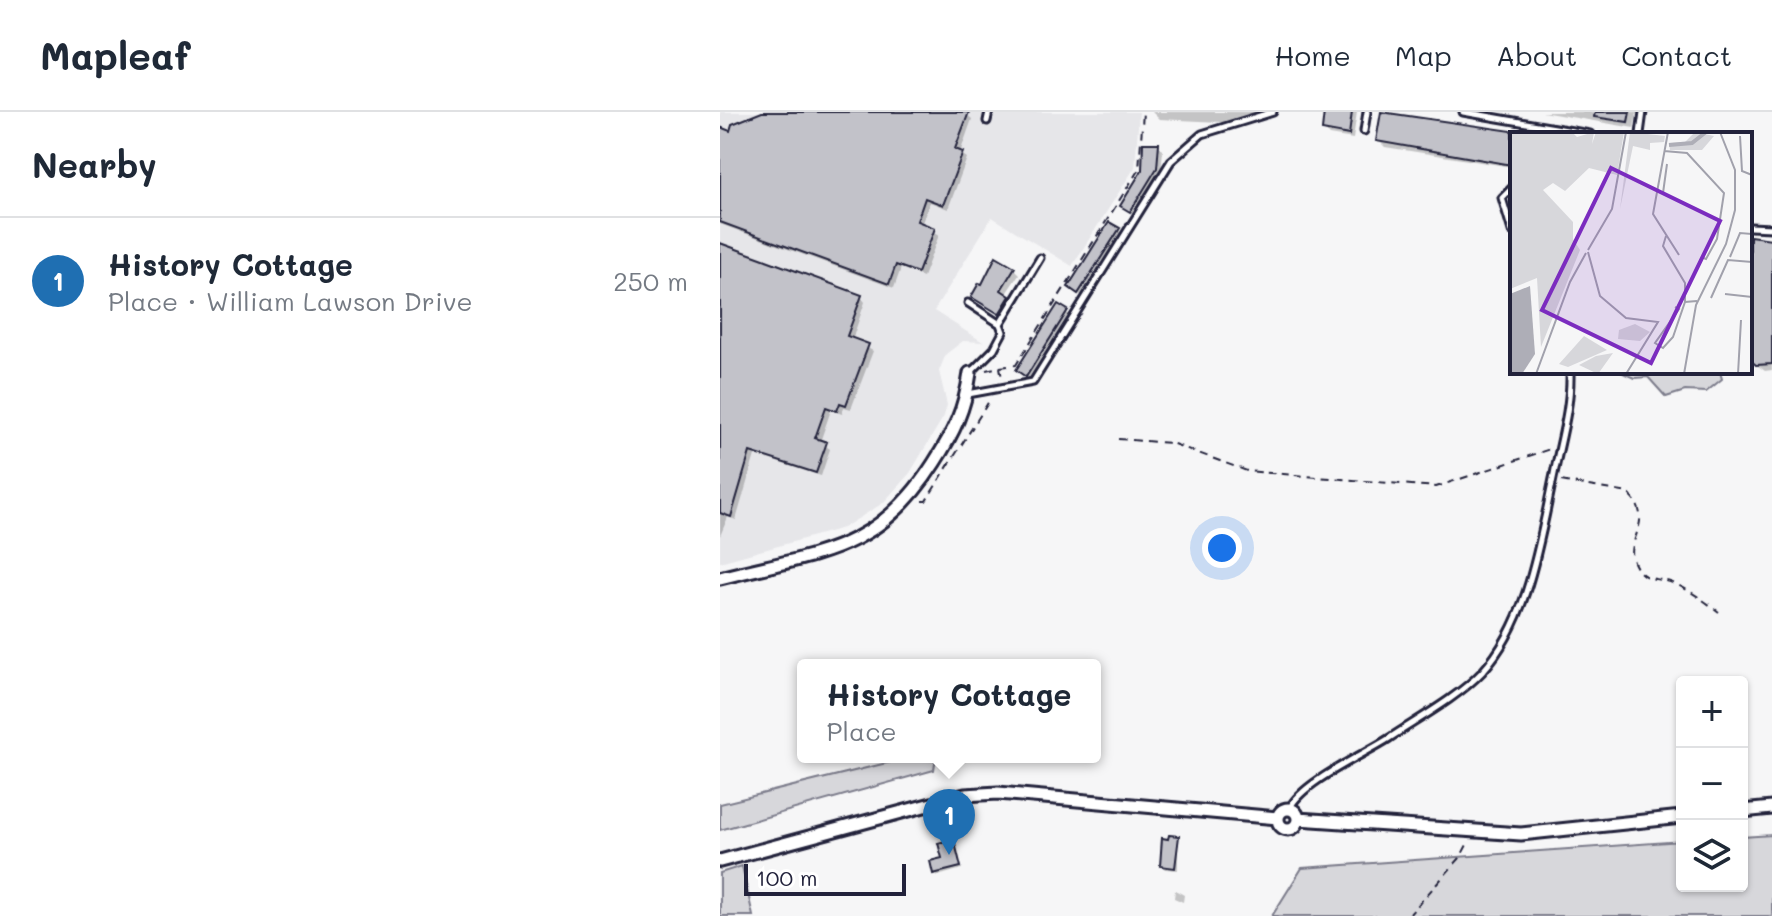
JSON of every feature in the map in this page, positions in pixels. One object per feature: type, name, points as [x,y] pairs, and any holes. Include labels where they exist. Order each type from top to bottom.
[{"type":"street","points":[[720,578],[851,543],[887,521],[909,501],[955,430],[967,394],[970,373]]},
{"type":"street","points":[[720,861],[965,795],[998,793],[1278,818]]},
{"type":"street","points":[[1290,808],[1298,819],[1289,829],[1280,825],[1278,818],[1280,812],[1290,808]]},
{"type":"street","points":[[1748,810],[1772,808]]},
{"type":"street","points":[[1298,819],[1521,834],[1676,818]]},
{"type":"lane","points":[[987,121],[989,112]]},
{"type":"lane","points":[[967,394],[1033,382],[1163,172],[1180,151],[1202,134],[1273,112]]},
{"type":"lane","points":[[1364,131],[1367,112]]},
{"type":"lane","points":[[1463,112],[1578,132]]},
{"type":"lane","points":[[1640,132],[1643,112]]},
{"type":"lane","points":[[1510,190],[1502,198],[1510,224]]},
{"type":"lane","points":[[1752,227],[1772,228]]},
{"type":"lane","points":[[1000,324],[1040,258]]},
{"type":"lane","points":[[968,303],[1000,324],[1003,332],[994,349],[970,373]]},
{"type":"lane","points":[[1290,808],[1294,800],[1316,783],[1481,672],[1508,634],[1518,609],[1553,479],[1567,417],[1570,374]]},
{"type":"path","points":[[970,373],[1016,365],[1139,169],[1143,112]]},
{"type":"path","points":[[909,501],[926,501],[997,389],[1002,379],[1000,367]]},
{"type":"path","points":[[1118,439],[1171,443],[1247,471],[1436,487],[1542,449],[1559,451]]},
{"type":"path","points":[[1553,479],[1628,493],[1641,509],[1633,556],[1636,568],[1650,578],[1668,581],[1692,592],[1719,612]]},
{"type":"path","points":[[1408,916],[1467,846]]},
{"type":"shaded area","points":[[720,112],[1139,112],[1135,167],[1072,266],[992,217],[934,311],[983,342],[963,341],[946,354],[939,371],[947,405],[944,416],[910,473],[883,503],[843,528],[720,562]]},
{"type":"shaded area","points":[[1625,374],[1721,374],[1722,379],[1706,392],[1685,391],[1666,397],[1648,377],[1634,378]]},
{"type":"shaded area","points":[[887,763],[935,763],[934,770],[720,830],[720,804]]},
{"type":"shaded area","points":[[1772,835],[1772,916],[1272,916],[1302,868],[1676,841],[1676,892],[1748,892],[1748,837]]},
{"type":"shaded area","points":[[742,866],[753,916],[720,916],[720,873]]},
{"type":"building","points":[[762,112],[969,112],[955,149],[963,152],[943,205],[925,198],[917,221],[935,228],[918,273],[896,265],[889,284],[720,222],[720,127],[730,131],[732,124]]},
{"type":"building","points":[[1324,112],[1352,112],[1349,135],[1322,130]]},
{"type":"building","points":[[1381,112],[1512,131],[1510,165],[1376,141]]},
{"type":"building","points":[[1595,112],[1630,112],[1628,122],[1594,117]]},
{"type":"building","points":[[1143,143],[1159,143],[1157,168],[1130,212],[1120,206],[1142,170]]},
{"type":"building","points":[[1109,222],[1120,228],[1078,294],[1068,287]]},
{"type":"building","points":[[1752,236],[1772,239],[1772,364],[1756,365],[1752,362]]},
{"type":"building","points":[[720,243],[862,295],[847,336],[869,344],[846,405],[840,403],[837,411],[826,407],[815,438],[827,442],[816,473],[750,452],[731,517],[720,513]]},
{"type":"building","points":[[996,256],[1015,267],[1001,290],[1010,296],[999,314],[971,297],[979,283],[982,284]]},
{"type":"building","points":[[1058,304],[1068,310],[1026,377],[1016,370]]},
{"type":"building","points":[[1169,835],[1179,836],[1175,868],[1160,866],[1162,838],[1168,839]]},
{"type":"building","points":[[954,839],[961,867],[933,874],[930,861],[942,858],[938,843]]},
{"type":"place","name":"History Cottage","points":[[949,855]]}]
